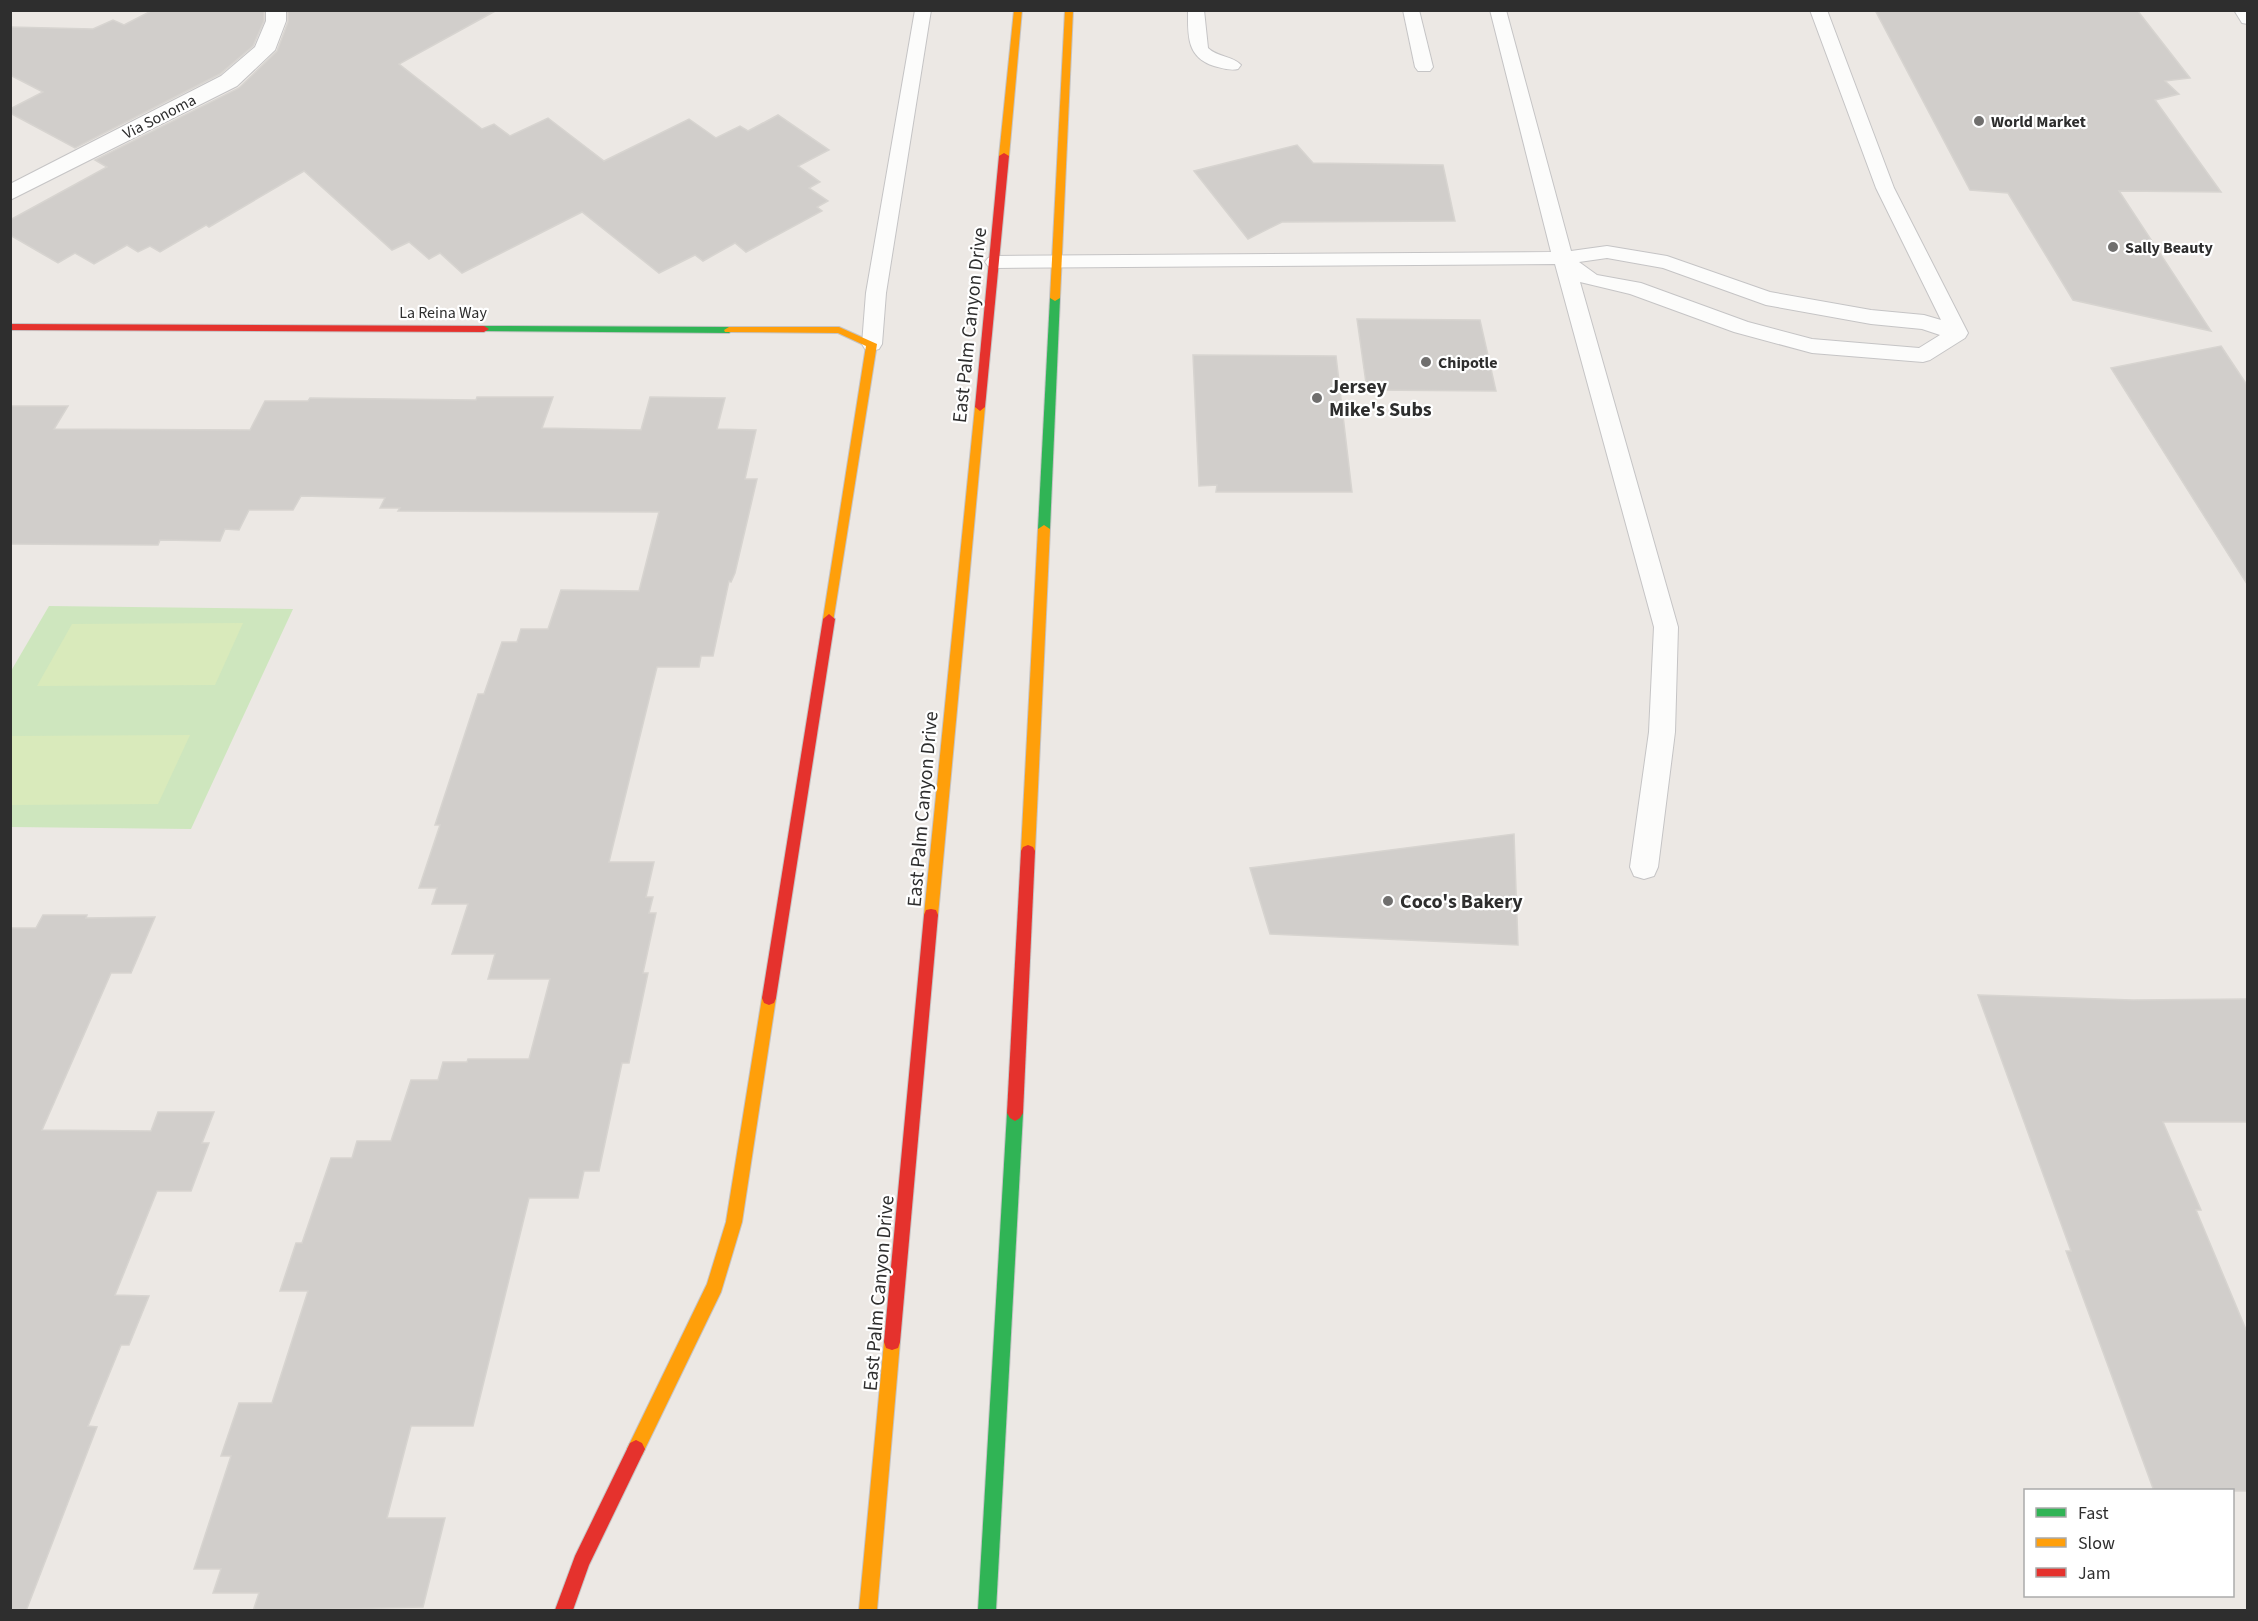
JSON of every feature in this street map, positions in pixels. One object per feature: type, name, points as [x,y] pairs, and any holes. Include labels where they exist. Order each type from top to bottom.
[{"type":"main road","name":"East Palm Canyon Drive","points":[[868,1611],[1018,10]]},
{"type":"main road","points":[[987,1611],[1018,1062],[1069,10]]},
{"type":"main road","name":"La Reina Way","points":[[10,327],[839,330],[872,344]]},
{"type":"main road","points":[[564,1611],[581,1562],[715,1286],[734,1222],[872,344]]},
{"type":"street","name":"Via Sonoma","points":[[10,193],[229,81],[264,50],[276,21],[276,10]]},
{"type":"lane","points":[[872,344],[876,294],[923,10]]},
{"type":"lane","points":[[1196,10],[1198,49],[1203,56],[1232,65]]},
{"type":"lane","points":[[1411,10],[1424,67]]},
{"type":"lane","points":[[1498,10],[1563,258],[1666,627],[1662,732],[1644,867]]},
{"type":"lane","points":[[1818,10],[1885,188],[1958,333]]},
{"type":"lane","points":[[2242,10],[2247,19]]},
{"type":"lane","points":[[995,262],[1563,258],[1607,252],[1667,262],[1767,298],[1871,317],[1924,322],[1958,333]]},
{"type":"lane","points":[[1563,258],[1577,272],[1592,280],[1634,288],[1741,327],[1812,346],[1923,355],[1958,333]]},
{"type":"green space","points":[[49,606],[293,609],[191,829],[11,827],[11,671]]},
{"type":"green space","points":[[243,623],[215,685],[37,686],[72,624]]},
{"type":"green space","points":[[190,735],[158,804],[11,805],[11,736]]},
{"type":"building","points":[[153,10],[264,10],[264,21],[253,46],[220,74],[75,148],[10,113],[10,109],[43,92],[10,75],[10,27],[93,29],[113,20],[124,25]]},
{"type":"building","points":[[288,10],[497,10],[399,64],[482,129],[494,124],[510,136],[548,118],[604,161],[689,119],[716,138],[740,126],[748,131],[778,115],[829,150],[798,166],[820,182],[809,188],[828,201],[817,207],[822,211],[746,252],[735,243],[703,261],[695,255],[659,273],[582,212],[462,273],[440,253],[429,259],[409,242],[392,250],[304,171],[209,227],[206,225],[160,252],[150,246],[138,252],[127,245],[94,264],[75,253],[58,263],[10,235],[10,220],[107,167],[95,160],[239,88],[277,51],[288,22]]},
{"type":"building","points":[[1875,10],[2137,10],[2190,78],[2165,81],[2179,94],[2155,100],[2221,192],[2119,191],[2211,331],[2073,300],[2008,193],[1970,190]]},
{"type":"building","points":[[1297,145],[1313,163],[1443,165],[1455,221],[1282,222],[1248,239],[1194,171]]},
{"type":"building","name":"Chipotle","points":[[1357,319],[1480,320],[1496,391],[1367,390]]},
{"type":"building","points":[[2221,346],[2247,385],[2247,584],[2111,368]]},
{"type":"building","points":[[1193,355],[1336,356],[1352,492],[1216,492],[1217,485],[1199,486]]},
{"type":"building","points":[[477,397],[553,397],[542,428],[641,430],[650,397],[725,398],[717,429],[756,430],[745,479],[757,479],[735,573],[731,582],[729,581],[713,656],[701,656],[699,667],[657,667],[609,862],[654,862],[646,897],[653,897],[649,913],[656,913],[643,973],[648,973],[629,1063],[622,1063],[599,1171],[584,1171],[578,1198],[529,1198],[473,1426],[411,1426],[387,1518],[445,1518],[423,1607],[253,1611],[259,1593],[213,1593],[221,1569],[194,1569],[231,1456],[221,1456],[239,1403],[272,1403],[308,1291],[280,1291],[296,1243],[302,1243],[331,1158],[352,1158],[357,1141],[391,1141],[411,1080],[438,1080],[443,1062],[467,1062],[468,1059],[529,1059],[550,979],[488,979],[495,954],[452,954],[468,904],[432,904],[437,888],[419,888],[440,825],[435,825],[478,694],[484,694],[502,642],[517,642],[521,629],[548,629],[561,590],[639,591],[659,512],[398,511],[400,508],[380,508],[385,498],[301,496],[293,510],[249,510],[239,530],[225,529],[220,541],[160,540],[158,545],[10,544],[10,406],[68,406],[54,429],[250,430],[265,401],[308,401],[310,398],[476,400]]},
{"type":"building","name":"Coco's Bakery","points":[[1514,834],[1518,945],[1270,934],[1250,868]]},
{"type":"building","points":[[43,915],[87,915],[86,918],[155,917],[131,973],[111,973],[42,1130],[151,1131],[158,1112],[214,1112],[202,1143],[209,1143],[191,1191],[157,1191],[115,1295],[149,1296],[129,1345],[121,1345],[88,1426],[97,1427],[26,1611],[10,1611],[10,928],[36,928]]},
{"type":"building","points":[[1978,995],[2133,1000],[2247,999],[2247,1122],[2163,1122],[2201,1210],[2196,1210],[2247,1332],[2247,1491],[2153,1489],[2066,1251],[2071,1251]]},
{"type":"traffic: fast","points":[[1044,529],[1055,298]]},
{"type":"traffic: fast","points":[[484,329],[729,330]]},
{"type":"traffic: fast","points":[[987,1610],[1015,1113]]},
{"type":"traffic: slow","points":[[1004,156],[1018,10]]},
{"type":"traffic: slow","points":[[1055,298],[1069,10]]},
{"type":"traffic: slow","points":[[729,330],[839,330],[872,344],[829,619]]},
{"type":"traffic: slow","points":[[931,915],[980,407]]},
{"type":"traffic: slow","points":[[1028,851],[1044,529]]},
{"type":"traffic: slow","points":[[636,1449],[715,1286],[734,1222],[769,998]]},
{"type":"traffic: slow","points":[[868,1610],[892,1342]]},
{"type":"traffic: jam","points":[[980,407],[1004,156]]},
{"type":"traffic: jam","points":[[10,327],[484,329]]},
{"type":"traffic: jam","points":[[769,998],[829,619]]},
{"type":"traffic: jam","points":[[1015,1113],[1028,851]]},
{"type":"traffic: jam","points":[[892,1342],[931,915]]},
{"type":"traffic: jam","points":[[564,1610],[581,1562],[636,1449]]},
{"type":"place","name":"World Market","points":[[1979,121]]},
{"type":"place","name":"Sally Beauty","points":[[2113,247]]},
{"type":"place","name":"Chipotle","points":[[1426,362]]},
{"type":"place","name":"Jersey Mike's Subs","points":[[1317,398]]},
{"type":"place","name":"Coco's Bakery","points":[[1388,901]]}]
